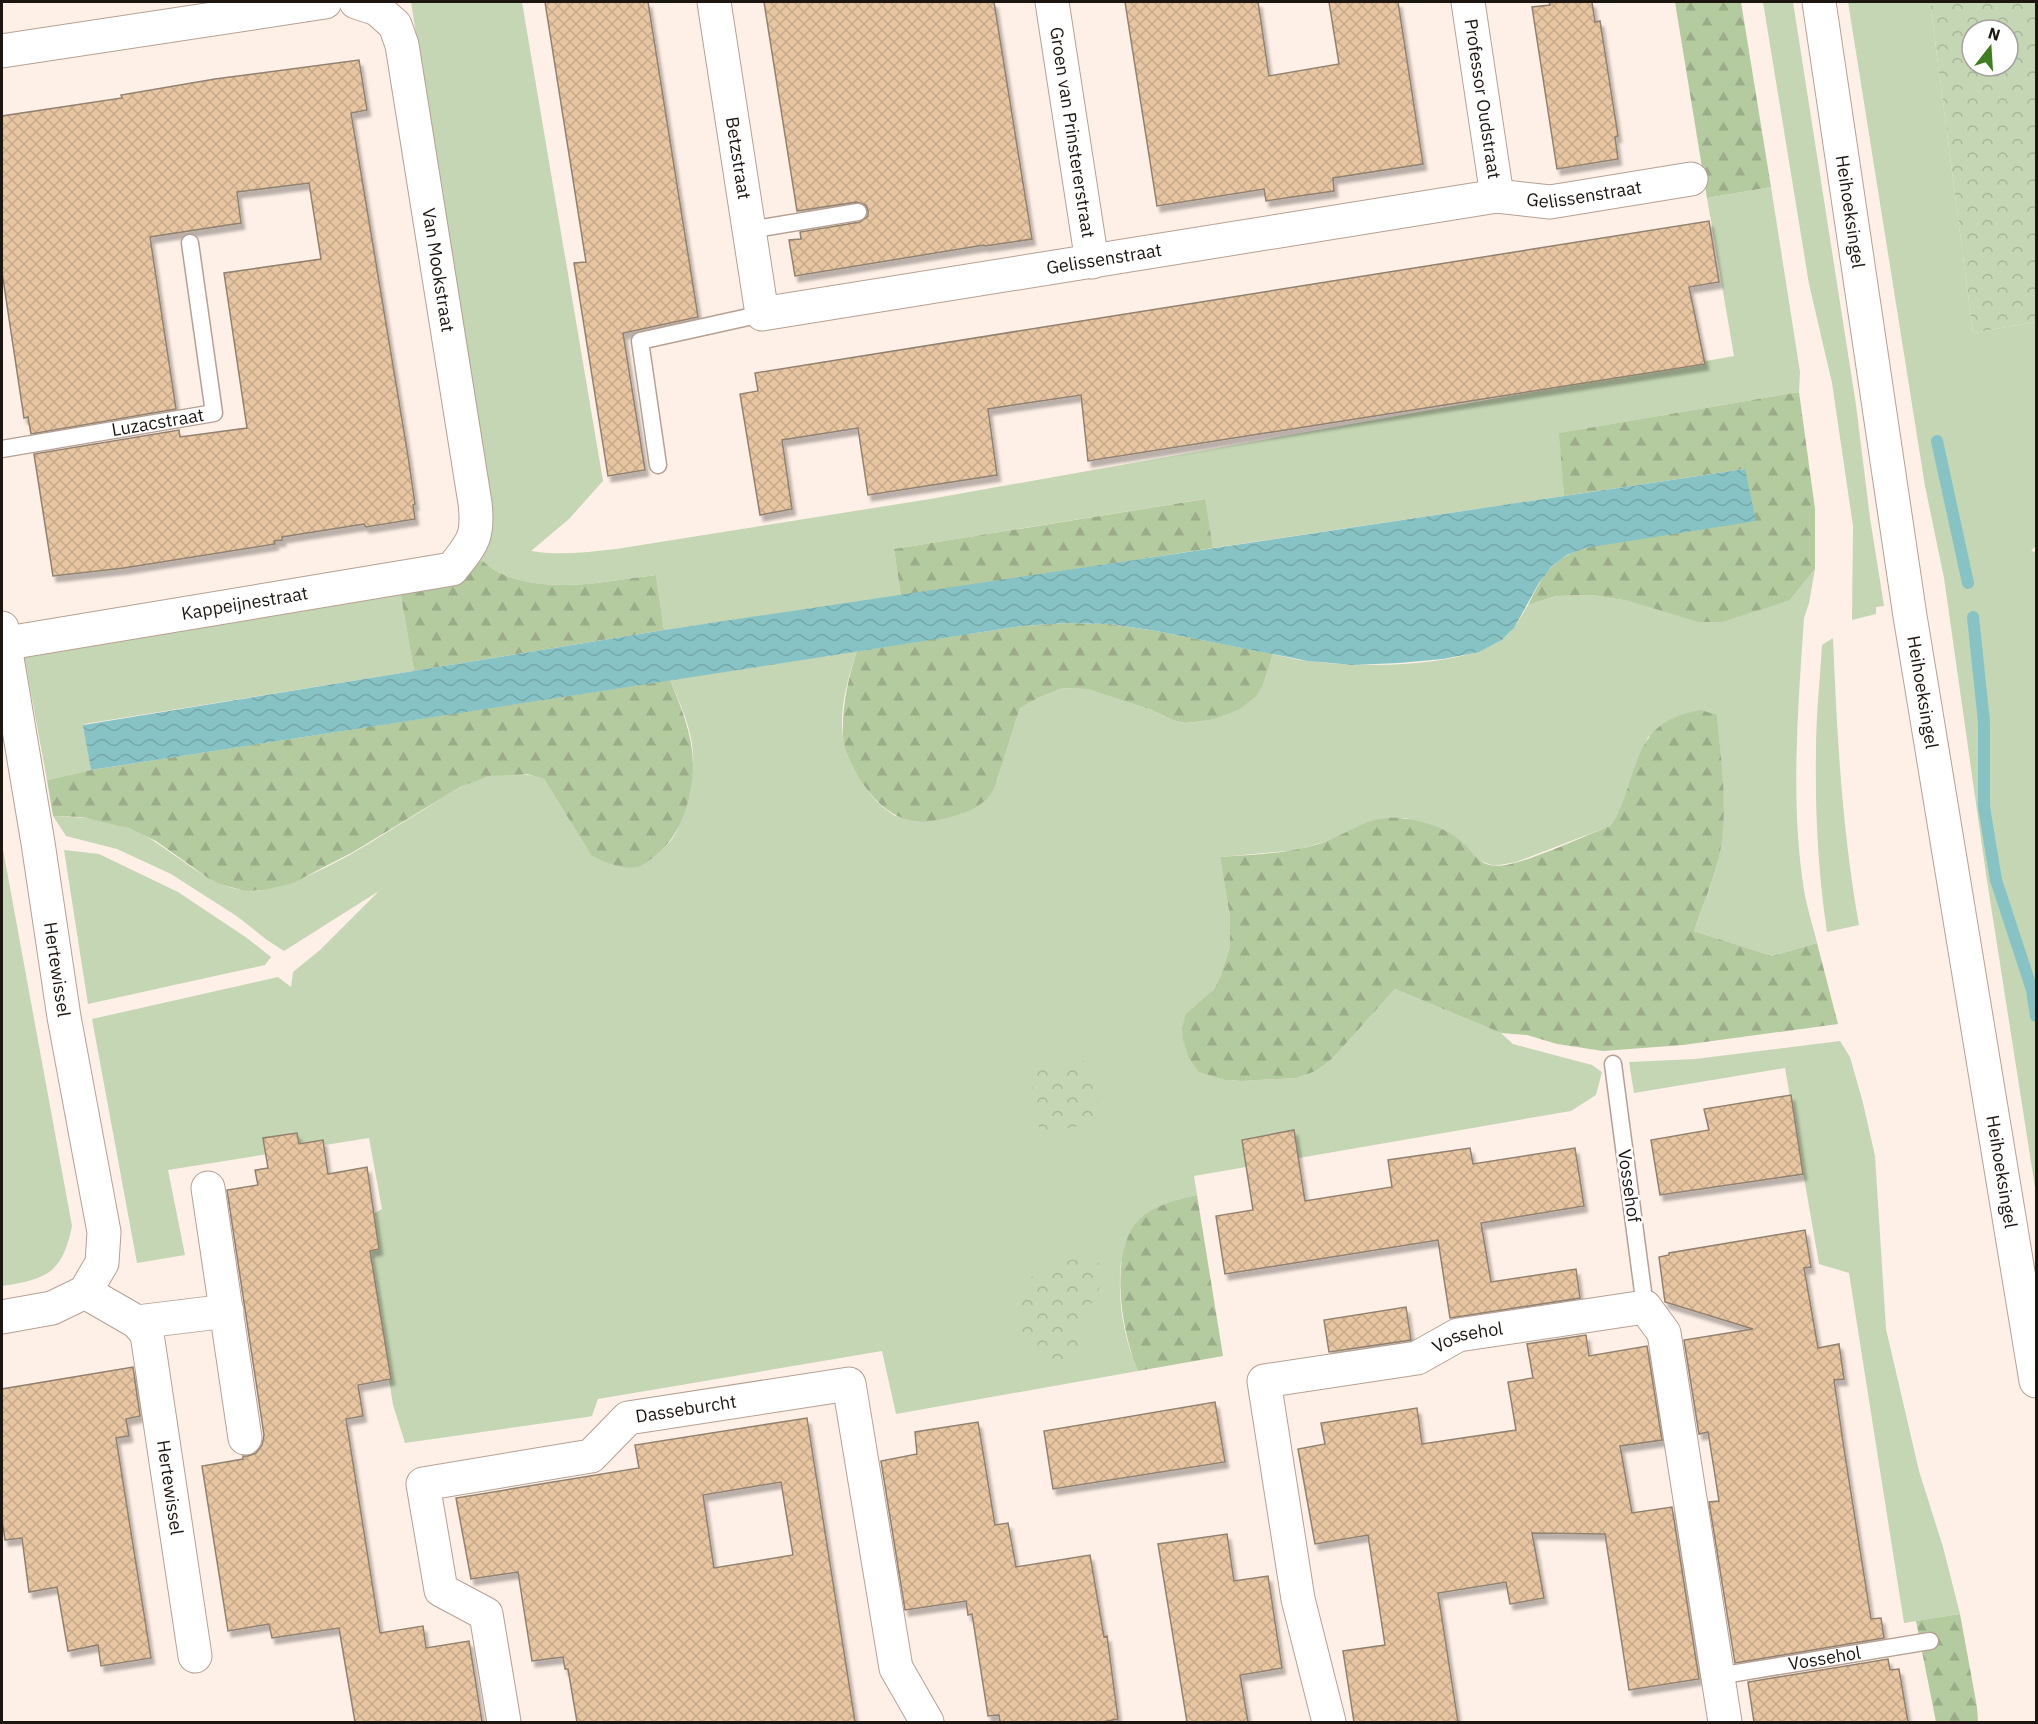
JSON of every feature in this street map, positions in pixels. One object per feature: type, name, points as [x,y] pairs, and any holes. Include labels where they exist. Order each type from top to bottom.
[{"type":"street","points":[[2,51],[325,2]]},
{"type":"street","name":"Betzstraat","points":[[714,2],[762,314]]},
{"type":"street","name":"Groen van Prinstererstraat","points":[[1052,2],[1092,262]]},
{"type":"street","name":"Professor Oudstraat","points":[[1468,2],[1497,196]]},
{"type":"street","name":"Heihoeksingel","points":[[1819,2],[1910,616],[2037,1381]]},
{"type":"street","name":"Van Mookstraat","points":[[367,5],[395,25],[402,45],[475,503],[477,519],[474,540]]},
{"type":"street","name":"Gelissenstraat","points":[[762,314],[1497,196],[1550,202],[1691,179]]},
{"type":"street","name":"Kappeijnestraat","points":[[2,638],[452,569],[474,540]]},
{"type":"street","name":"Hertewissel","points":[[2,638],[38,843],[64,1017],[104,1232],[102,1263],[85,1292]]},
{"type":"street","points":[[208,1188],[245,1438]]},
{"type":"street","points":[[2,1317],[52,1308],[85,1292],[137,1322],[226,1311]]},
{"type":"street","points":[[1645,1307],[1664,1333],[1725,1722]]},
{"type":"street","name":"Vossehol","points":[[1329,1722],[1298,1599],[1264,1381],[1417,1358],[1458,1335],[1645,1307]]},
{"type":"street","name":"Hertewissel","points":[[137,1322],[147,1334],[195,1656]]},
{"type":"street","name":"Dasseburcht","points":[[504,1722],[486,1614],[441,1590],[423,1484],[591,1456],[628,1419],[849,1384],[896,1668],[927,1722]]},
{"type":"lane","points":[[749,230],[858,212]]},
{"type":"lane","name":"Luzacstraat","points":[[2,449],[214,413],[190,243]]},
{"type":"lane","name":"Gelissenstraat","points":[[658,465],[640,341],[762,314]]},
{"type":"lane","name":"Vossehof","points":[[1613,1064],[1645,1307]]},
{"type":"lane","name":"Vossehol","points":[[1718,1676],[1930,1641]]},
{"type":"green space","points":[[411,2],[522,2],[603,481],[569,519],[531,551],[563,553],[616,549],[930,499],[1734,356],[1707,198],[1771,187],[1800,372],[1799,392],[1560,433],[1564,496],[1213,548],[1204,499],[894,549],[901,596],[664,630],[656,575],[597,583],[557,585],[518,580],[492,569],[481,560],[489,531],[490,510]]},
{"type":"green space","points":[[1675,2],[1741,2],[1771,187],[1707,198]]},
{"type":"green space","points":[[1763,2],[1793,2],[1856,405],[1884,606],[1876,607],[1876,614],[1852,620],[1853,526],[1832,383],[1809,284]]},
{"type":"green space","points":[[1848,2],[1930,2],[1973,333],[2036,322],[2036,546],[2031,551],[2036,552],[2036,1194],[1986,874],[1944,578],[1925,486]]},
{"type":"green space","points":[[1930,2],[2036,2],[2036,322],[1973,333]]},
{"type":"green space","points":[[1799,392],[1815,509],[1815,569],[1790,600],[1722,622],[1699,622],[1629,601],[1592,595],[1556,596],[1528,605],[1549,569],[1556,563],[1745,469],[1564,496],[1559,433]]},
{"type":"green space","points":[[1205,499],[1213,548],[901,596],[894,549]]},
{"type":"green space","points":[[481,560],[492,569],[518,580],[557,585],[597,583],[656,575],[664,630],[414,671],[400,591],[455,580],[471,572]]},
{"type":"green space","points":[[1815,569],[1804,618],[1796,788],[1804,890],[1817,943],[1772,956],[1694,931],[1714,875],[1722,839],[1723,786],[1717,715],[1648,737],[1621,807],[1610,826],[1516,862],[1494,866],[1475,859],[1463,843],[1406,818],[1384,818],[1327,841],[1297,850],[1220,857],[1230,917],[1230,947],[1214,989],[1187,1014],[1226,1080],[1297,1078],[1316,1071],[1332,1059],[1395,989],[1501,1033],[1513,1044],[1592,1065],[1602,1072],[1596,1095],[1571,1111],[1194,1176],[1197,1195],[1177,1200],[1121,1262],[1122,1317],[1128,1345],[1138,1371],[896,1414],[882,1351],[598,1399],[592,1416],[587,1417],[405,1443],[393,1405],[364,1219],[382,1209],[369,1138],[168,1170],[185,1255],[137,1263],[92,1019],[278,977],[291,987],[293,972],[320,950],[379,891],[284,951],[238,917],[171,874],[117,849],[66,836],[53,816],[111,822],[129,828],[146,836],[212,880],[248,891],[288,883],[329,866],[464,785],[490,776],[517,774],[544,779],[591,855],[655,856],[673,838],[679,826],[693,764],[690,732],[670,680],[857,651],[843,704],[844,741],[867,789],[895,816],[997,781],[1020,708],[1063,688],[1087,689],[1185,723],[1211,720],[1263,685],[1273,654],[1304,661],[1354,665],[1433,661],[1481,650],[1500,641],[1512,630],[1528,605],[1556,596],[1592,595],[1629,601],[1790,600]]},
{"type":"green space","points":[[400,591],[414,671],[84,724],[91,770],[47,780],[23,650]]},
{"type":"green space","points":[[1066,623],[1110,624],[1273,654],[1263,685],[1256,696],[1240,709],[1211,720],[1185,723],[1173,720],[1152,710],[1087,689],[1063,688],[1040,697],[1020,708],[990,795],[975,808],[962,813],[928,821],[903,818],[882,805],[864,786],[846,751],[843,736],[846,693],[857,651],[1022,626]]},
{"type":"green space","points":[[1833,638],[1844,818],[1859,925],[1827,932],[1818,842],[1816,738],[1822,645]]},
{"type":"green space","points":[[670,680],[686,721],[691,743],[693,765],[690,791],[683,817],[670,841],[651,859],[634,867],[615,865],[591,855],[544,779],[527,774],[489,776],[460,787],[353,852],[293,883],[264,890],[245,891],[220,884],[156,841],[129,828],[82,817],[53,816],[47,780],[91,770]]},
{"type":"green space","points":[[1701,710],[1717,715],[1724,805],[1722,840],[1717,866],[1694,931],[1772,956],[1817,943],[1838,1024],[1683,1045],[1603,1051],[1557,1044],[1527,1035],[1501,1033],[1395,989],[1332,1059],[1316,1071],[1297,1078],[1226,1080],[1199,1072],[1189,1058],[1182,1028],[1186,1014],[1214,989],[1230,947],[1230,917],[1220,857],[1301,849],[1327,841],[1371,821],[1396,818],[1427,823],[1447,832],[1489,865],[1519,862],[1610,826],[1621,806],[1642,749],[1649,738],[1657,728],[1668,721]]},
{"type":"green space","points":[[2,844],[72,1226],[63,1255],[50,1271],[41,1277],[2,1286]]},
{"type":"green space","points":[[64,850],[99,854],[178,892],[247,938],[271,957],[265,965],[88,1004]]},
{"type":"green space","points":[[1840,1041],[1850,1057],[1875,1156],[1886,1329],[1919,1471],[1943,1547],[1960,1614],[1904,1623],[1849,1273],[1819,1264],[1785,1068],[1634,1093],[1629,1062],[1695,1059]]},
{"type":"green space","points":[[1091,1060],[1101,1122],[1040,1133],[1029,1071]]},
{"type":"green space","points":[[1197,1195],[1223,1356],[1138,1371],[1127,1336],[1121,1294],[1123,1253],[1129,1235],[1138,1221],[1150,1211]]},
{"type":"green space","points":[[1075,1259],[1102,1264],[1105,1277],[1079,1328],[1079,1334],[1084,1342],[1078,1351],[1064,1362],[1039,1354],[1020,1328],[1017,1302],[1026,1281],[1047,1266]]},
{"type":"green space","points":[[1960,1614],[1978,1722],[1936,1722],[1916,1621]]},
{"type":"water","points":[[1745,469],[1756,521],[1585,548],[1567,555],[1552,566],[1539,583],[1514,628],[1502,640],[1479,652],[1443,659],[1353,665],[1308,661],[1156,631],[1110,624],[1066,623],[1022,626],[91,770],[83,725],[664,630]]},
{"type":"building","points":[[545,2],[648,2],[698,317],[623,333],[645,470],[608,476],[574,263],[586,262]]},
{"type":"building","points":[[764,2],[994,2],[1032,239],[795,276],[789,240],[801,239],[800,232],[860,222],[868,216],[868,211],[866,205],[857,202],[797,211]]},
{"type":"building","points":[[1125,2],[1258,2],[1269,76],[1339,64],[1329,2],[1398,2],[1423,164],[1333,178],[1334,191],[1266,201],[1264,189],[1157,206]]},
{"type":"building","points":[[1549,2],[1592,2],[1595,22],[1600,21],[1618,136],[1615,137],[1618,159],[1557,169],[1532,7],[1550,5]]},
{"type":"building","points":[[359,60],[367,110],[351,113],[408,456],[415,519],[366,527],[364,524],[282,537],[282,540],[274,541],[275,544],[124,568],[53,576],[34,454],[179,430],[180,437],[247,428],[224,273],[321,259],[309,183],[237,192],[241,223],[150,237],[176,409],[31,434],[28,417],[24,418],[2,272],[2,116],[122,98],[121,95],[215,79]]},
{"type":"building","points":[[1709,221],[1719,282],[1689,287],[1705,364],[1088,461],[1081,395],[988,409],[997,475],[868,495],[858,428],[782,440],[792,509],[760,515],[740,394],[758,391],[755,373]]},
{"type":"building","points":[[1791,1095],[1803,1174],[1660,1195],[1651,1140],[1709,1130],[1704,1109]]},
{"type":"building","points":[[1294,1130],[1305,1201],[1392,1187],[1388,1160],[1470,1148],[1473,1164],[1575,1148],[1584,1206],[1481,1223],[1491,1282],[1576,1269],[1580,1298],[1450,1318],[1438,1240],[1225,1274],[1216,1216],[1253,1210],[1242,1140]]},
{"type":"building","points":[[297,1133],[299,1144],[323,1140],[328,1174],[367,1167],[379,1249],[370,1251],[391,1379],[358,1385],[363,1416],[346,1419],[380,1633],[423,1626],[426,1648],[469,1641],[482,1722],[355,1722],[339,1628],[272,1638],[269,1624],[228,1631],[202,1466],[243,1459],[243,1456],[256,1453],[262,1445],[264,1435],[227,1190],[258,1185],[255,1170],[268,1168],[263,1138]]},
{"type":"building","points":[[1805,1230],[1811,1267],[1804,1268],[1818,1348],[1839,1344],[1844,1379],[1834,1380],[1844,1449],[1871,1619],[1881,1618],[1884,1638],[1735,1663],[1709,1502],[1719,1501],[1714,1469],[1708,1432],[1699,1434],[1684,1340],[1753,1329],[1665,1302],[1659,1257],[1669,1255],[1669,1253]]},
{"type":"building","points":[[1406,1307],[1411,1340],[1329,1352],[1324,1320]]},
{"type":"building","points":[[1586,1335],[1589,1356],[1647,1346],[1662,1440],[1620,1446],[1632,1513],[1672,1507],[1699,1679],[1629,1690],[1605,1534],[1532,1533],[1544,1598],[1510,1604],[1506,1582],[1438,1593],[1458,1722],[1354,1722],[1343,1651],[1385,1645],[1368,1535],[1315,1544],[1298,1449],[1325,1444],[1321,1423],[1417,1408],[1422,1444],[1516,1430],[1508,1382],[1533,1378],[1527,1344]]},
{"type":"building","points":[[133,1367],[140,1416],[126,1419],[129,1436],[116,1438],[151,1658],[101,1666],[98,1645],[68,1651],[57,1587],[29,1592],[22,1538],[5,1540],[2,1520],[2,1389]]},
{"type":"building","points":[[1215,1402],[1225,1462],[1053,1489],[1044,1431]]},
{"type":"building","points":[[807,1418],[855,1722],[577,1722],[568,1669],[565,1669],[563,1657],[532,1661],[518,1572],[471,1579],[456,1498],[639,1468],[635,1445]],"holes":[[[781,1482],[793,1555],[714,1568],[703,1495]]]},
{"type":"building","points":[[978,1422],[995,1525],[1008,1523],[1016,1567],[1090,1555],[1104,1637],[1107,1636],[1118,1719],[1102,1722],[1000,1722],[999,1715],[988,1716],[972,1614],[968,1615],[966,1601],[905,1610],[881,1461],[917,1454],[915,1432]]},
{"type":"building","points":[[1227,1534],[1234,1581],[1268,1576],[1282,1668],[1240,1675],[1248,1722],[1187,1722],[1158,1544]]},
{"type":"building","points":[[1888,1659],[1890,1670],[1899,1669],[1908,1722],[1754,1722],[1748,1682]]},
{"type":"waterway","points":[[1937,441],[1968,583]]},
{"type":"waterway","points":[[1973,617],[1984,722],[1984,807],[1996,880],[2032,990],[2036,1016]]}]
